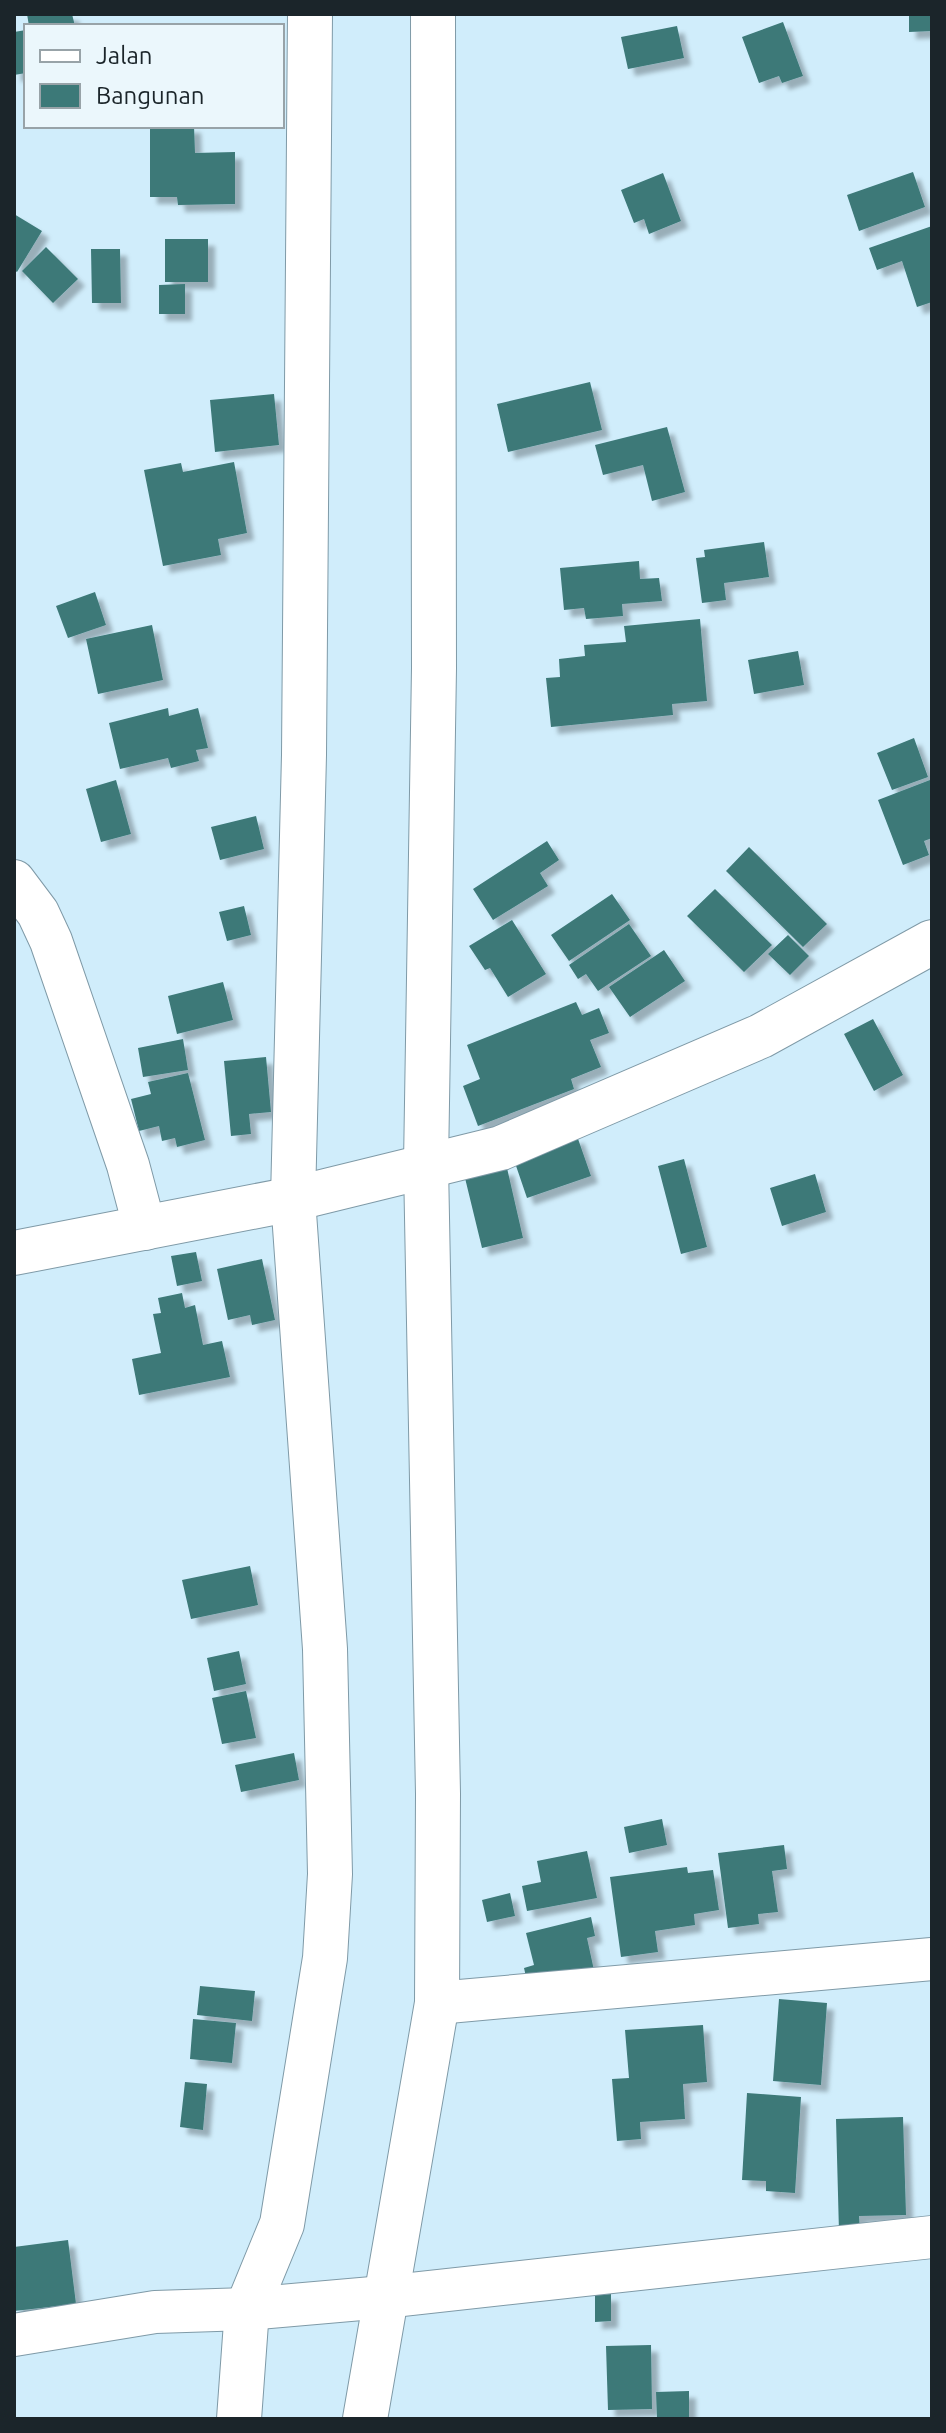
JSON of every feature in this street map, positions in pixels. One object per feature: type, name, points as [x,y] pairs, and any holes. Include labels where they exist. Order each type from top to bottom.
[{"type":"main road","points":[[239,2419],[247,2309],[282,2224],[325,1958],[330,1874],[325,1649],[293,1199],[304,755],[310,14]]},
{"type":"main road","points":[[365,2419],[437,2003],[438,1779],[426,1165],[434,668],[433,14]]},
{"type":"main road","points":[[14,1253],[293,1199],[501,1148],[761,1036],[932,942]]},
{"type":"street","points":[[14,881],[38,913],[51,941],[128,1165],[145,1229]]},
{"type":"street","points":[[437,2003],[932,1959]]},
{"type":"street","points":[[14,2335],[155,2312],[247,2309],[384,2297],[932,2237]]},
{"type":"building","points":[[27,14],[72,14],[74,24],[29,24]]},
{"type":"building","points":[[909,14],[932,14],[932,31],[909,32]]},
{"type":"building","points":[[783,22],[803,76],[782,83],[779,76],[759,83],[742,37]]},
{"type":"building","points":[[677,26],[684,58],[628,69],[621,37]]},
{"type":"building","points":[[24,30],[24,73],[14,75],[14,32]]},
{"type":"building","points":[[150,128],[194,128],[195,153],[235,152],[235,204],[178,205],[177,197],[150,197]]},
{"type":"building","points":[[913,172],[925,207],[859,231],[847,195]]},
{"type":"building","points":[[663,173],[681,221],[649,234],[644,219],[634,223],[621,190]]},
{"type":"building","points":[[14,214],[42,231],[17,272],[14,270]]},
{"type":"building","points":[[932,226],[932,302],[917,307],[902,261],[877,270],[869,248]]},
{"type":"building","points":[[165,239],[208,239],[208,282],[165,282]]},
{"type":"building","points":[[46,247],[78,279],[53,303],[22,271]]},
{"type":"building","points":[[91,249],[120,249],[121,303],[92,303]]},
{"type":"building","points":[[185,284],[185,314],[159,314],[159,285]]},
{"type":"building","points":[[590,382],[602,430],[508,452],[497,404]]},
{"type":"building","points":[[274,394],[279,445],[215,452],[210,400]]},
{"type":"building","points":[[667,427],[685,492],[652,501],[643,465],[603,475],[595,445]]},
{"type":"building","points":[[234,462],[247,533],[218,539],[221,555],[163,566],[144,470],[181,463],[183,472]]},
{"type":"building","points":[[764,542],[769,577],[724,583],[726,600],[702,603],[696,558],[705,557],[704,550]]},
{"type":"building","points":[[639,561],[640,579],[659,578],[662,601],[622,604],[623,616],[586,619],[584,608],[564,610],[560,568]]},
{"type":"building","points":[[95,592],[106,625],[68,638],[56,606]]},
{"type":"building","points":[[700,619],[707,701],[672,704],[673,715],[551,727],[546,678],[560,677],[559,659],[585,656],[584,645],[626,642],[624,626]]},
{"type":"building","points":[[152,625],[163,680],[98,694],[86,639]]},
{"type":"building","points":[[798,651],[804,685],[754,694],[748,660]]},
{"type":"building","points":[[168,708],[169,716],[198,708],[208,748],[196,750],[199,761],[171,768],[168,758],[120,769],[109,723]]},
{"type":"building","points":[[914,738],[928,777],[892,790],[877,753]]},
{"type":"building","points":[[116,780],[131,834],[101,842],[86,789]]},
{"type":"building","points":[[930,780],[932,838],[924,841],[929,855],[903,865],[878,800]]},
{"type":"building","points":[[256,816],[264,849],[220,860],[211,827]]},
{"type":"building","points":[[547,841],[559,860],[540,873],[548,886],[493,920],[473,889]]},
{"type":"building","points":[[749,847],[827,924],[803,947],[726,871]]},
{"type":"building","points":[[715,889],[772,945],[744,972],[687,916]]},
{"type":"building","points":[[612,894],[630,920],[569,961],[551,935]]},
{"type":"building","points":[[244,906],[251,935],[227,941],[219,912]]},
{"type":"building","points":[[512,920],[546,974],[508,997],[490,968],[485,970],[469,946]]},
{"type":"building","points":[[629,924],[651,956],[598,991],[586,974],[578,979],[569,965]]},
{"type":"building","points":[[788,935],[809,956],[790,975],[768,954]]},
{"type":"building","points":[[664,950],[685,981],[630,1017],[609,987]]},
{"type":"building","points":[[223,982],[233,1020],[177,1034],[168,996]]},
{"type":"building","points":[[576,1002],[582,1015],[599,1008],[609,1033],[590,1040],[601,1067],[571,1079],[574,1089],[478,1126],[463,1086],[480,1079],[467,1045]]},
{"type":"building","points":[[873,1019],[903,1075],[874,1091],[844,1034]]},
{"type":"building","points":[[183,1039],[188,1070],[143,1077],[138,1048]]},
{"type":"building","points":[[266,1057],[271,1112],[249,1114],[251,1134],[231,1136],[224,1061]]},
{"type":"building","points":[[188,1073],[205,1140],[177,1147],[175,1138],[162,1141],[159,1126],[139,1131],[131,1099],[151,1094],[148,1082]]},
{"type":"building","points":[[577,1136],[591,1176],[527,1198],[513,1157]]},
{"type":"building","points":[[684,1159],[707,1247],[681,1254],[658,1166]]},
{"type":"building","points":[[507,1168],[523,1238],[482,1248],[465,1178]]},
{"type":"building","points":[[815,1174],[826,1212],[782,1226],[770,1188]]},
{"type":"building","points":[[196,1252],[202,1281],[177,1286],[171,1256]]},
{"type":"building","points":[[262,1259],[275,1320],[252,1325],[250,1315],[228,1320],[217,1269]]},
{"type":"building","points":[[182,1293],[185,1308],[195,1305],[203,1345],[222,1341],[230,1377],[139,1395],[132,1359],[161,1353],[153,1314],[161,1313],[158,1298]]},
{"type":"building","points":[[250,1566],[258,1605],[191,1619],[182,1580]]},
{"type":"building","points":[[239,1651],[246,1684],[214,1691],[207,1658]]},
{"type":"building","points":[[246,1691],[256,1738],[222,1744],[212,1698]]},
{"type":"building","points":[[294,1753],[299,1780],[241,1792],[235,1765]]},
{"type":"building","points":[[662,1819],[667,1845],[629,1853],[624,1827]]},
{"type":"building","points":[[784,1845],[787,1869],[772,1871],[778,1912],[758,1914],[759,1924],[728,1928],[718,1853]]},
{"type":"building","points":[[587,1851],[597,1898],[527,1911],[522,1886],[541,1882],[537,1861]]},
{"type":"building","points":[[687,1867],[688,1873],[713,1870],[719,1910],[694,1914],[695,1925],[655,1931],[658,1952],[621,1957],[610,1877]]},
{"type":"building","points":[[510,1893],[515,1916],[487,1922],[482,1900]]},
{"type":"building","points":[[591,1917],[595,1936],[587,1938],[595,1975],[530,1994],[524,1968],[534,1965],[526,1933]]},
{"type":"building","points":[[200,1986],[255,1991],[252,2021],[197,2015]]},
{"type":"building","points":[[779,1999],[827,2003],[821,2085],[773,2081]]},
{"type":"building","points":[[193,2019],[236,2023],[232,2063],[190,2059]]},
{"type":"building","points":[[703,2025],[707,2082],[683,2084],[685,2119],[640,2122],[641,2139],[617,2141],[612,2079],[629,2078],[625,2030]]},
{"type":"building","points":[[185,2082],[207,2084],[203,2130],[180,2127]]},
{"type":"building","points":[[747,2093],[801,2097],[795,2193],[766,2191],[766,2181],[742,2180]]},
{"type":"building","points":[[903,2117],[906,2215],[859,2216],[860,2232],[839,2232],[836,2119]]},
{"type":"building","points":[[68,2240],[76,2304],[14,2311],[14,2247]]},
{"type":"building","points":[[611,2294],[611,2321],[595,2322],[595,2295]]},
{"type":"building","points":[[651,2345],[652,2409],[608,2410],[606,2346]]},
{"type":"building","points":[[689,2391],[689,2419],[657,2419],[656,2392]]}]
